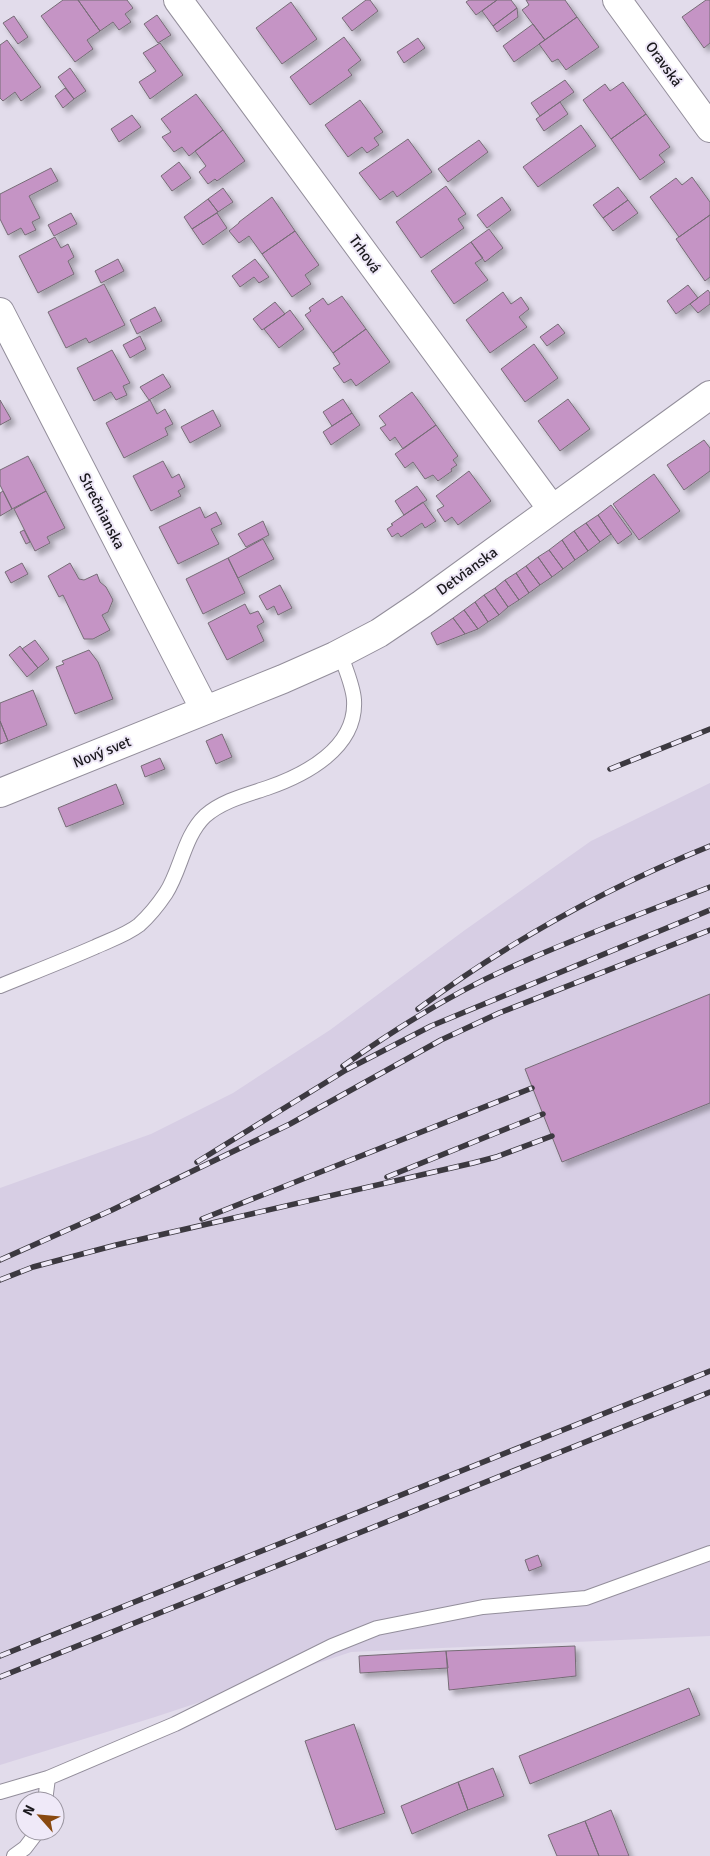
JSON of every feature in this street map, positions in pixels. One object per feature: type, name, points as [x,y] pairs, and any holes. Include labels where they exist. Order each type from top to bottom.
[{"type":"street","name":"Trhová","points":[[178,0],[552,509]]},
{"type":"street","name":"Oravská","points":[[618,0],[710,128]]},
{"type":"street","name":"Strečnianska","points":[[0,312],[205,710]]},
{"type":"street","name":"Detvianska","points":[[205,710],[283,679],[379,633],[710,396]]},
{"type":"street","name":"Nový svet","points":[[0,793],[205,710]]},
{"type":"lane","points":[[0,986],[118,937],[140,924],[159,904],[168,890],[192,834],[206,815],[225,803],[286,782],[303,773],[330,753],[342,740],[349,727],[354,707],[351,687],[340,653]]},
{"type":"lane","points":[[0,1792],[48,1778],[175,1724],[332,1646],[377,1628],[483,1608],[586,1598],[710,1553]]},
{"type":"lane","points":[[46,1791],[48,1778]]},
{"type":"lane","points":[[14,1856],[25,1848],[30,1841]]},
{"type":"shaded area","points":[[710,783],[710,1636],[351,1652],[155,1717],[0,1765],[0,1188],[151,1134],[233,1093],[330,1030],[465,930],[591,841]]},
{"type":"building","points":[[63,0],[78,0],[100,31],[87,40],[93,49],[75,62],[41,16]]},
{"type":"building","points":[[78,0],[127,0],[133,8],[125,14],[131,22],[119,30],[113,22],[100,31]]},
{"type":"building","points":[[366,0],[370,0],[378,11],[352,31],[342,18]]},
{"type":"building","points":[[469,0],[497,0],[476,15],[466,2]]},
{"type":"building","points":[[497,0],[511,0],[517,8],[493,26],[482,11]]},
{"type":"building","points":[[526,0],[565,0],[577,17],[545,40],[522,10],[529,5]]},
{"type":"building","points":[[706,0],[710,0],[710,43],[704,48],[682,17]]},
{"type":"building","points":[[291,2],[317,39],[282,64],[256,28]]},
{"type":"building","points":[[517,8],[518,17],[497,32],[493,26]]},
{"type":"building","points":[[157,15],[171,35],[158,43],[144,24]]},
{"type":"building","points":[[14,16],[28,37],[18,44],[3,23]]},
{"type":"building","points":[[577,17],[599,47],[566,70],[558,59],[552,62],[539,44]]},
{"type":"building","points":[[533,24],[545,40],[514,62],[503,46]]},
{"type":"building","points":[[344,37],[361,60],[348,70],[352,75],[310,105],[290,77]]},
{"type":"building","points":[[418,38],[425,48],[404,63],[397,52]]},
{"type":"building","points":[[7,40],[41,87],[21,101],[15,92],[3,101],[0,98],[0,45]]},
{"type":"building","points":[[160,43],[183,75],[150,99],[139,82],[156,71],[143,53]]},
{"type":"building","points":[[70,68],[86,91],[74,99],[58,77]]},
{"type":"building","points":[[565,80],[574,92],[540,116],[531,103]]},
{"type":"building","points":[[623,82],[646,114],[611,139],[583,100],[605,84],[610,91]]},
{"type":"building","points":[[65,88],[74,99],[63,108],[55,96]]},
{"type":"building","points":[[196,94],[223,130],[189,156],[182,147],[174,152],[162,137],[171,132],[161,119]]},
{"type":"building","points":[[360,100],[383,132],[374,138],[379,145],[367,153],[362,147],[348,157],[325,125]]},
{"type":"building","points":[[560,102],[568,114],[544,131],[536,119]]},
{"type":"building","points":[[646,114],[670,147],[659,155],[665,162],[640,180],[611,139]]},
{"type":"building","points":[[132,115],[141,127],[119,142],[111,129]]},
{"type":"building","points":[[581,125],[596,146],[538,187],[523,167]]},
{"type":"building","points":[[223,130],[245,161],[217,181],[215,179],[208,184],[199,172],[206,166],[195,151]]},
{"type":"building","points":[[408,139],[432,172],[397,197],[393,191],[380,200],[359,173]]},
{"type":"building","points":[[479,140],[488,152],[448,182],[438,169]]},
{"type":"building","points":[[179,162],[191,178],[172,191],[161,176]]},
{"type":"building","points":[[51,168],[58,181],[29,196],[40,218],[32,222],[36,230],[25,235],[21,228],[8,235],[0,219],[0,194]]},
{"type":"building","points":[[692,177],[710,202],[710,215],[679,237],[650,197],[676,178],[682,185]]},
{"type":"building","points":[[446,186],[466,214],[458,219],[464,228],[421,258],[396,222]]},
{"type":"building","points":[[618,187],[628,200],[603,218],[593,205]]},
{"type":"building","points":[[223,188],[233,202],[218,212],[208,199]]},
{"type":"building","points":[[272,197],[295,231],[262,254],[249,236],[239,243],[229,231]]},
{"type":"building","points":[[502,197],[511,210],[487,228],[477,215]]},
{"type":"building","points":[[208,199],[218,212],[192,229],[184,217]]},
{"type":"building","points":[[628,200],[638,213],[613,231],[603,218]]},
{"type":"building","points":[[71,213],[77,224],[54,236],[48,225]]},
{"type":"building","points":[[217,213],[227,228],[203,245],[192,229]]},
{"type":"building","points":[[710,215],[710,277],[705,281],[676,239]]},
{"type":"building","points":[[489,229],[503,248],[485,262],[471,242]]},
{"type":"building","points":[[295,231],[319,265],[305,275],[311,284],[292,297],[262,254]]},
{"type":"building","points":[[55,237],[61,248],[68,244],[74,257],[68,261],[74,274],[38,293],[19,256]]},
{"type":"building","points":[[471,242],[483,258],[475,263],[488,280],[454,304],[431,271]]},
{"type":"building","points":[[118,259],[124,271],[101,283],[95,271]]},
{"type":"building","points":[[255,259],[269,277],[259,283],[254,277],[240,287],[232,276]]},
{"type":"building","points":[[104,284],[125,325],[89,343],[86,338],[66,348],[48,312]]},
{"type":"building","points":[[688,285],[698,298],[676,314],[667,301]]},
{"type":"building","points":[[708,290],[710,293],[710,304],[698,313],[690,304]]},
{"type":"building","points":[[503,292],[511,304],[521,297],[529,309],[519,317],[527,327],[490,353],[466,320]]},
{"type":"building","points":[[342,296],[366,329],[333,353],[305,315],[311,311],[309,308],[323,298],[328,305]]},
{"type":"building","points":[[275,302],[285,314],[262,330],[253,319]]},
{"type":"building","points":[[155,307],[162,321],[137,334],[130,320]]},
{"type":"building","points":[[290,310],[304,329],[279,348],[264,329]]},
{"type":"building","points":[[558,324],[565,333],[547,346],[540,337]]},
{"type":"building","points":[[366,329],[390,362],[356,386],[351,379],[344,383],[333,368],[340,364],[333,353]]},
{"type":"building","points":[[140,336],[146,349],[130,358],[123,345]]},
{"type":"building","points":[[534,344],[558,378],[525,402],[501,369]]},
{"type":"building","points":[[112,350],[130,383],[123,386],[127,395],[116,400],[111,392],[94,401],[77,368]]},
{"type":"building","points":[[163,374],[171,387],[149,400],[140,387]]},
{"type":"building","points":[[412,392],[436,425],[403,449],[395,437],[390,441],[380,428],[386,425],[379,416]]},
{"type":"building","points":[[343,399],[352,413],[332,426],[323,412]]},
{"type":"building","points":[[568,399],[590,429],[560,451],[538,421]]},
{"type":"building","points":[[0,400],[11,419],[0,425]]},
{"type":"building","points":[[150,400],[157,414],[165,409],[173,424],[165,428],[168,435],[124,458],[106,423]]},
{"type":"building","points":[[213,410],[221,426],[190,443],[181,427]]},
{"type":"building","points":[[352,413],[360,425],[331,445],[323,432]]},
{"type":"building","points":[[436,425],[458,456],[453,460],[457,465],[438,481],[433,475],[425,479],[413,462],[405,468],[395,454]]},
{"type":"building","points":[[704,440],[710,448],[710,471],[684,490],[667,465]]},
{"type":"building","points":[[28,456],[46,491],[12,509],[0,485],[0,470]]},
{"type":"building","points":[[163,461],[172,478],[179,474],[185,487],[178,491],[181,496],[151,511],[133,476]]},
{"type":"building","points":[[469,471],[491,501],[458,525],[452,517],[445,522],[437,510],[444,506],[436,496]]},
{"type":"building","points":[[654,474],[680,511],[639,540],[613,504]]},
{"type":"building","points":[[417,486],[427,500],[404,515],[395,501]]},
{"type":"building","points":[[3,491],[12,509],[0,516],[0,493]]},
{"type":"building","points":[[46,491],[65,528],[47,537],[50,543],[35,551],[14,509]]},
{"type":"building","points":[[423,502],[436,521],[425,528],[422,523],[401,537],[398,533],[392,537],[387,529],[393,525],[391,524]]},
{"type":"building","points":[[611,505],[632,534],[618,544],[598,515]]},
{"type":"building","points":[[200,507],[205,518],[216,512],[222,524],[211,529],[219,544],[178,564],[159,527]]},
{"type":"building","points":[[598,515],[611,534],[600,542],[586,523]]},
{"type":"building","points":[[263,521],[269,535],[246,547],[238,534]]},
{"type":"building","points":[[586,523],[600,542],[588,551],[574,531]]},
{"type":"building","points":[[24,530],[30,542],[26,544],[20,532]]},
{"type":"building","points":[[574,531],[588,551],[575,560],[562,540]]},
{"type":"building","points":[[263,539],[274,559],[238,578],[228,558]]},
{"type":"building","points":[[562,540],[575,560],[563,569],[549,550]]},
{"type":"building","points":[[549,550],[563,569],[552,577],[538,557]]},
{"type":"building","points":[[538,557],[552,577],[540,585],[526,566]]},
{"type":"building","points":[[228,558],[245,593],[203,614],[186,579]]},
{"type":"building","points":[[22,563],[28,574],[11,583],[5,572]]},
{"type":"building","points":[[70,563],[79,579],[84,580],[97,574],[100,582],[106,587],[113,600],[108,612],[102,615],[110,630],[93,639],[84,639],[63,595],[59,597],[48,576]]},
{"type":"building","points":[[526,566],[540,585],[529,593],[516,573]]},
{"type":"building","points":[[516,573],[529,593],[519,600],[505,580]]},
{"type":"building","points":[[505,580],[519,600],[508,607],[495,588]]},
{"type":"building","points":[[280,585],[292,608],[278,615],[274,606],[267,610],[259,596]]},
{"type":"building","points":[[495,588],[508,607],[499,615],[484,595]]},
{"type":"building","points":[[484,595],[499,615],[488,622],[475,602]]},
{"type":"building","points":[[475,602],[488,622],[478,629],[464,610]]},
{"type":"building","points":[[245,604],[250,614],[258,611],[264,622],[257,626],[264,641],[227,660],[208,623]]},
{"type":"building","points":[[464,610],[478,629],[465,634],[453,618]]},
{"type":"building","points":[[453,618],[465,634],[437,645],[431,633]]},
{"type":"building","points":[[35,640],[49,659],[38,668],[22,649]]},
{"type":"building","points":[[20,646],[38,668],[27,677],[9,655]]},
{"type":"building","points":[[89,650],[98,662],[113,699],[75,714],[56,667],[64,664],[62,661]]},
{"type":"building","points":[[33,690],[47,725],[8,741],[0,721],[0,703]]},
{"type":"building","points":[[0,721],[8,741],[0,744]]},
{"type":"building","points":[[222,734],[232,757],[216,764],[206,741]]},
{"type":"building","points":[[160,758],[165,769],[145,777],[141,766]]},
{"type":"building","points":[[116,784],[124,804],[66,827],[58,808]]},
{"type":"building","points":[[710,994],[710,1103],[562,1162],[525,1069]]},
{"type":"building","points":[[538,1555],[542,1566],[529,1571],[525,1560]]},
{"type":"building","points":[[575,1646],[576,1676],[449,1690],[446,1651]]},
{"type":"building","points":[[446,1651],[448,1668],[360,1673],[359,1656]]},
{"type":"building","points":[[689,1688],[700,1715],[530,1784],[519,1756]]},
{"type":"building","points":[[354,1724],[385,1813],[336,1830],[305,1741]]},
{"type":"building","points":[[493,1768],[504,1796],[468,1810],[458,1782]]},
{"type":"building","points":[[458,1782],[468,1810],[412,1834],[401,1806]]},
{"type":"building","points":[[611,1810],[629,1856],[599,1856],[585,1821]]},
{"type":"building","points":[[585,1821],[599,1856],[557,1856],[548,1835]]},
{"type":"railway","points":[[610,769],[710,729]]},
{"type":"railway","points":[[418,1009],[487,961],[559,918],[633,880],[710,846]]},
{"type":"railway","points":[[343,1066],[424,1013],[487,978],[584,936],[710,887]]},
{"type":"railway","points":[[197,1162],[346,1070],[431,1026],[710,910]]},
{"type":"railway","points":[[0,1260],[112,1210],[290,1124],[441,1040],[499,1013],[710,930]]},
{"type":"railway","points":[[202,1219],[532,1088]]},
{"type":"railway","points":[[387,1177],[543,1114]]},
{"type":"railway","points":[[0,1280],[33,1267],[116,1245],[473,1163],[496,1157],[552,1136]]},
{"type":"railway","points":[[0,1656],[710,1371]]},
{"type":"railway","points":[[0,1677],[710,1392]]}]
